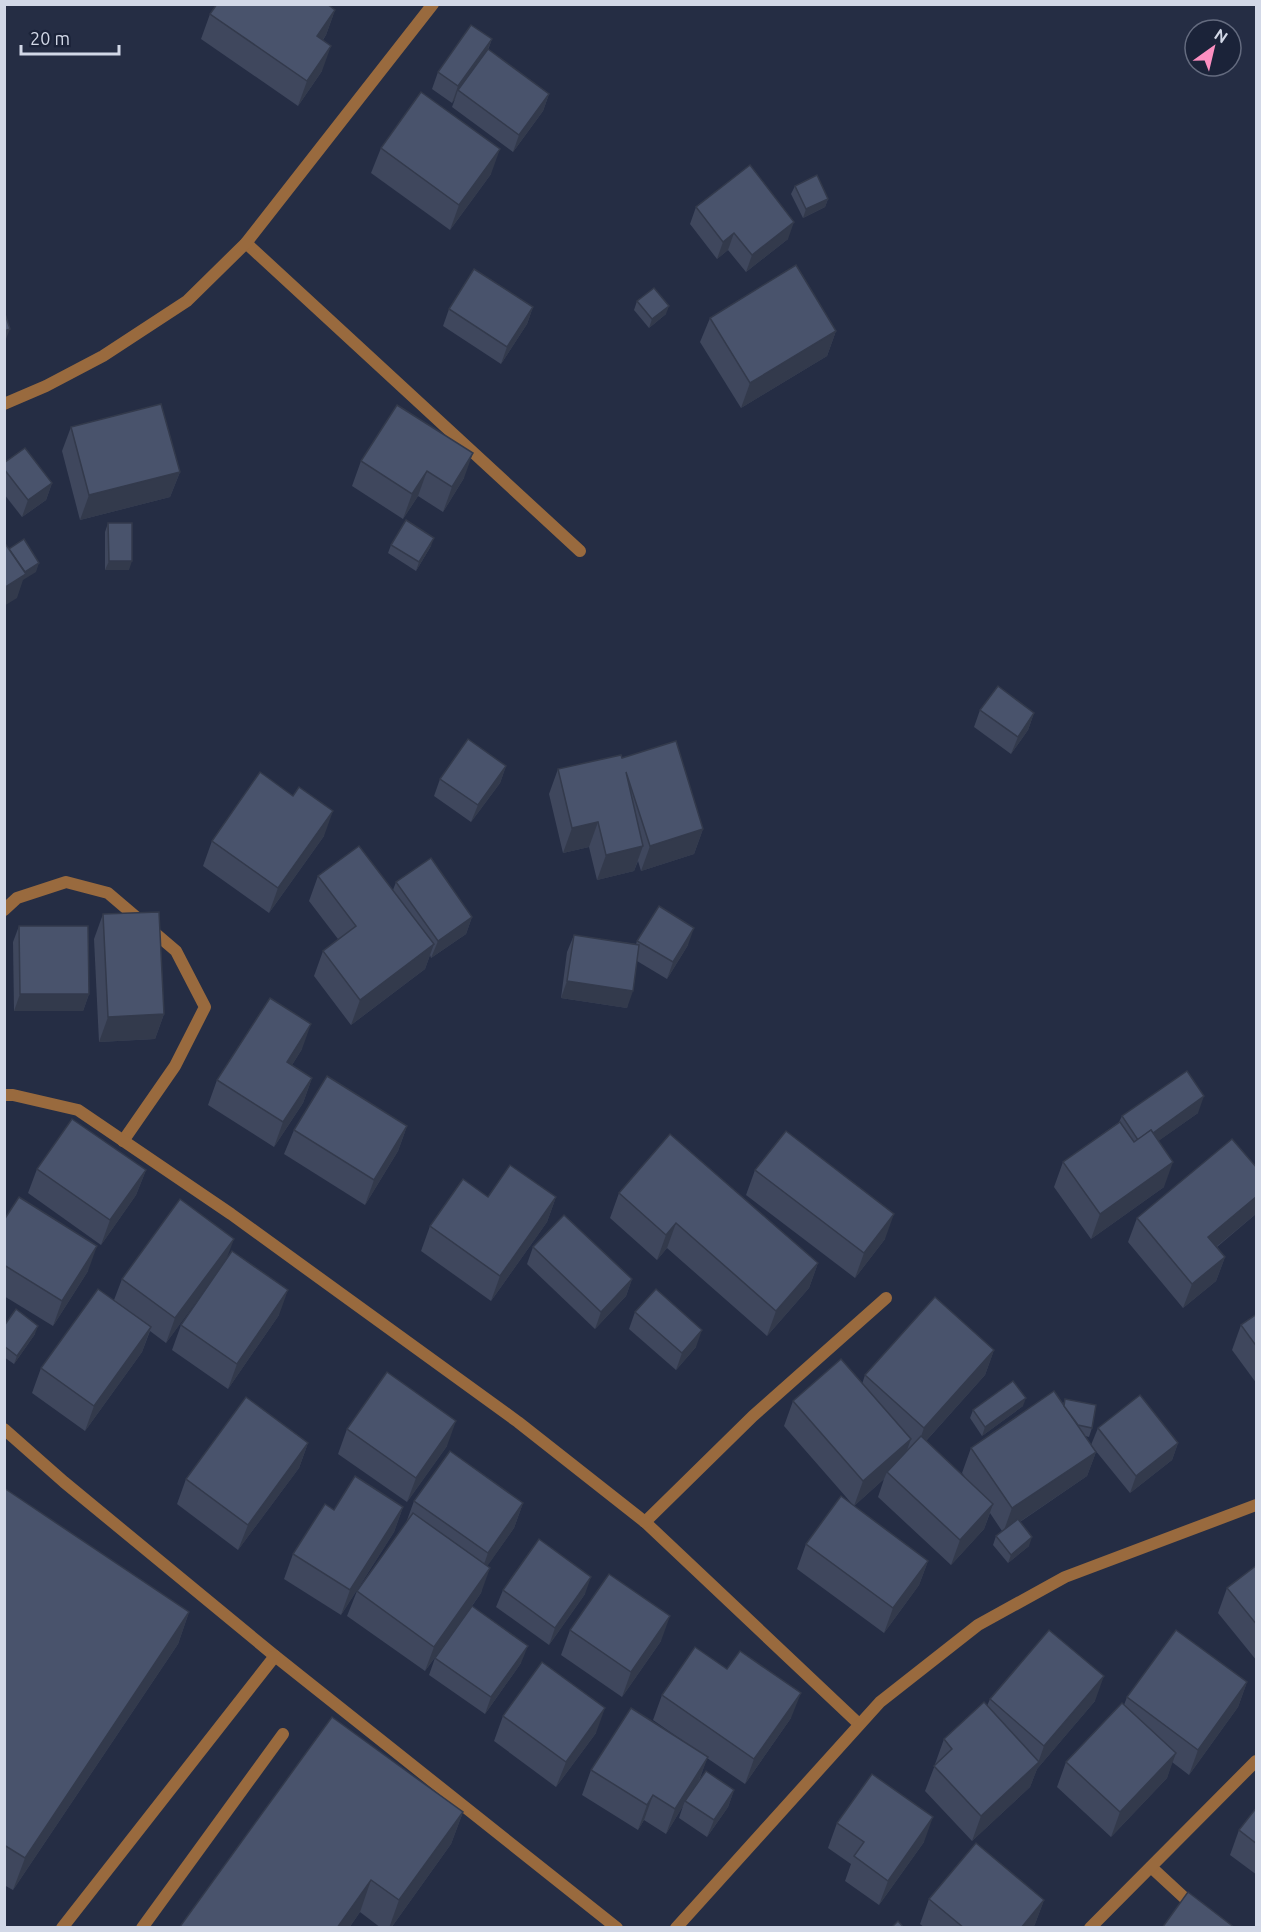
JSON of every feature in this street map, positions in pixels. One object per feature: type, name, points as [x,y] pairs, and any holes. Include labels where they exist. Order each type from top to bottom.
[{"type":"street","points":[[4,404],[46,386],[103,356],[187,301],[246,243],[433,4]]},
{"type":"street","points":[[246,243],[580,551]]},
{"type":"street","points":[[4,910],[17,898],[66,882],[108,892],[176,951],[205,1007],[175,1066],[123,1141]]},
{"type":"street","points":[[4,1095],[78,1110],[231,1214],[518,1422],[645,1522],[859,1724]]},
{"type":"street","points":[[645,1522],[753,1416],[885,1298]]},
{"type":"street","points":[[4,1429],[64,1482],[275,1656],[617,1928]]},
{"type":"street","points":[[676,1928],[880,1702],[978,1625],[1065,1577],[1257,1505]]},
{"type":"street","points":[[62,1928],[275,1656]]},
{"type":"street","points":[[142,1928],[283,1734]]},
{"type":"street","points":[[1090,1928],[1257,1761]]},
{"type":"street","points":[[1151,1867],[1217,1928]]},
{"type":"building","points":[[217,4],[327,4],[335,10],[317,36],[331,46],[307,81],[210,14]]},
{"type":"building","points":[[471,25],[492,39],[458,86],[438,72]]},
{"type":"building","points":[[488,49],[549,94],[519,135],[458,90]]},
{"type":"building","points":[[421,92],[500,149],[459,205],[381,148]]},
{"type":"building","points":[[750,165],[794,222],[752,255],[734,233],[723,242],[696,207]]},
{"type":"building","points":[[817,175],[828,199],[806,209],[795,186]]},
{"type":"building","points":[[796,265],[836,331],[750,383],[710,318]]},
{"type":"building","points":[[474,269],[533,307],[507,347],[449,309]]},
{"type":"building","points":[[654,288],[669,306],[652,319],[637,301]]},
{"type":"building","points":[[4,311],[10,329],[4,331]]},
{"type":"building","points":[[161,404],[180,472],[89,495],[71,427]]},
{"type":"building","points":[[397,405],[473,453],[452,487],[427,471],[412,494],[361,461]]},
{"type":"building","points":[[25,448],[52,483],[28,500],[4,469],[4,463]]},
{"type":"building","points":[[406,520],[434,538],[419,562],[391,545]]},
{"type":"building","points":[[108,523],[132,523],[132,561],[109,561]]},
{"type":"building","points":[[24,539],[39,563],[25,572],[9,549]]},
{"type":"building","points":[[4,542],[26,574],[4,588]]},
{"type":"building","points":[[998,686],[1034,713],[1018,737],[980,710]]},
{"type":"building","points":[[468,739],[506,766],[478,805],[440,779]]},
{"type":"building","points":[[676,741],[703,829],[650,846],[626,772],[643,846],[606,855],[598,822],[572,828],[558,769],[621,755],[622,758]]},
{"type":"building","points":[[260,772],[293,796],[299,787],[333,811],[278,888],[212,841]]},
{"type":"building","points":[[359,846],[434,944],[360,1000],[323,951],[356,926],[318,876]]},
{"type":"building","points":[[431,858],[472,917],[438,941],[396,882]]},
{"type":"building","points":[[659,906],[694,928],[673,962],[637,941]]},
{"type":"building","points":[[159,912],[164,1014],[108,1017],[103,914]]},
{"type":"building","points":[[19,926],[88,926],[89,994],[20,994]]},
{"type":"building","points":[[574,935],[639,945],[633,991],[567,981]]},
{"type":"building","points":[[270,998],[311,1024],[287,1062],[312,1078],[283,1122],[217,1080]]},
{"type":"building","points":[[1187,1071],[1204,1096],[1153,1133],[1151,1130],[1138,1140],[1122,1116]]},
{"type":"building","points":[[327,1076],[407,1126],[374,1180],[294,1130]]},
{"type":"building","points":[[72,1119],[146,1170],[110,1220],[37,1169]]},
{"type":"building","points":[[1120,1122],[1134,1142],[1151,1130],[1173,1162],[1100,1214],[1063,1162]]},
{"type":"building","points":[[786,1131],[894,1214],[864,1253],[755,1170]]},
{"type":"building","points":[[670,1134],[818,1263],[776,1311],[676,1223],[666,1235],[619,1193]]},
{"type":"building","points":[[1232,1139],[1257,1168],[1257,1196],[1208,1237],[1225,1257],[1192,1284],[1137,1218]]},
{"type":"building","points":[[510,1165],[556,1197],[500,1276],[430,1226],[463,1179],[488,1197]]},
{"type":"building","points":[[19,1197],[97,1246],[62,1301],[4,1265],[4,1220]]},
{"type":"building","points":[[180,1199],[234,1239],[175,1318],[122,1279]]},
{"type":"building","points":[[564,1215],[632,1279],[601,1312],[533,1247]]},
{"type":"building","points":[[232,1251],[288,1290],[237,1364],[181,1325]]},
{"type":"building","points":[[98,1289],[151,1327],[94,1406],[41,1368]]},
{"type":"building","points":[[656,1289],[702,1330],[682,1353],[635,1312]]},
{"type":"building","points":[[935,1297],[994,1350],[924,1428],[865,1375]]},
{"type":"building","points":[[16,1309],[38,1326],[17,1356],[4,1346],[4,1326]]},
{"type":"building","points":[[1257,1314],[1257,1347],[1241,1325]]},
{"type":"building","points":[[841,1359],[911,1439],[863,1481],[793,1401]]},
{"type":"building","points":[[387,1372],[456,1421],[416,1478],[347,1429]]},
{"type":"building","points":[[1013,1381],[1026,1398],[985,1427],[973,1410]]},
{"type":"building","points":[[1054,1391],[1096,1452],[1012,1508],[971,1448]]},
{"type":"building","points":[[1140,1395],[1178,1443],[1136,1476],[1098,1428]]},
{"type":"building","points":[[246,1397],[308,1443],[248,1525],[186,1479]]},
{"type":"building","points":[[1065,1399],[1096,1405],[1092,1428],[1078,1425],[1064,1406]]},
{"type":"building","points":[[921,1436],[993,1504],[960,1540],[887,1472]]},
{"type":"building","points":[[450,1451],[523,1503],[488,1553],[414,1501]]},
{"type":"building","points":[[355,1476],[403,1507],[350,1590],[293,1554],[325,1504],[334,1510]]},
{"type":"building","points":[[4,1488],[189,1612],[25,1858],[4,1845]]},
{"type":"building","points":[[841,1496],[928,1561],[893,1608],[806,1544]]},
{"type":"building","points":[[413,1513],[490,1568],[434,1647],[357,1591]]},
{"type":"building","points":[[1018,1519],[1032,1537],[1011,1555],[996,1536]]},
{"type":"building","points":[[539,1539],[591,1577],[555,1628],[503,1590]]},
{"type":"building","points":[[1257,1565],[1257,1625],[1227,1588]]},
{"type":"building","points":[[609,1574],[670,1616],[631,1672],[570,1630]]},
{"type":"building","points":[[472,1606],[528,1646],[491,1697],[435,1658]]},
{"type":"building","points":[[1049,1630],[1104,1676],[1044,1746],[990,1699]]},
{"type":"building","points":[[1176,1630],[1247,1682],[1198,1750],[1127,1697]]},
{"type":"building","points":[[695,1647],[727,1669],[740,1651],[801,1693],[754,1759],[662,1695]]},
{"type":"building","points":[[542,1662],[605,1708],[566,1762],[503,1716]]},
{"type":"building","points":[[984,1702],[1039,1762],[981,1816],[934,1766],[952,1749],[944,1739]]},
{"type":"building","points":[[1122,1703],[1176,1753],[1120,1812],[1066,1762]]},
{"type":"building","points":[[631,1708],[708,1757],[675,1809],[653,1795],[647,1805],[591,1770]]},
{"type":"building","points":[[332,1717],[463,1812],[399,1900],[371,1880],[337,1928],[179,1928]]},
{"type":"building","points":[[706,1771],[734,1790],[714,1820],[685,1801]]},
{"type":"building","points":[[872,1774],[933,1817],[888,1881],[854,1856],[864,1842],[837,1823]]},
{"type":"building","points":[[1257,1807],[1257,1844],[1239,1830]]},
{"type":"building","points":[[976,1843],[1044,1900],[1021,1928],[964,1928],[929,1899]]},
{"type":"building","points":[[1188,1892],[1235,1928],[1162,1928]]},
{"type":"building","points":[[898,1921],[904,1928],[891,1928]]}]
